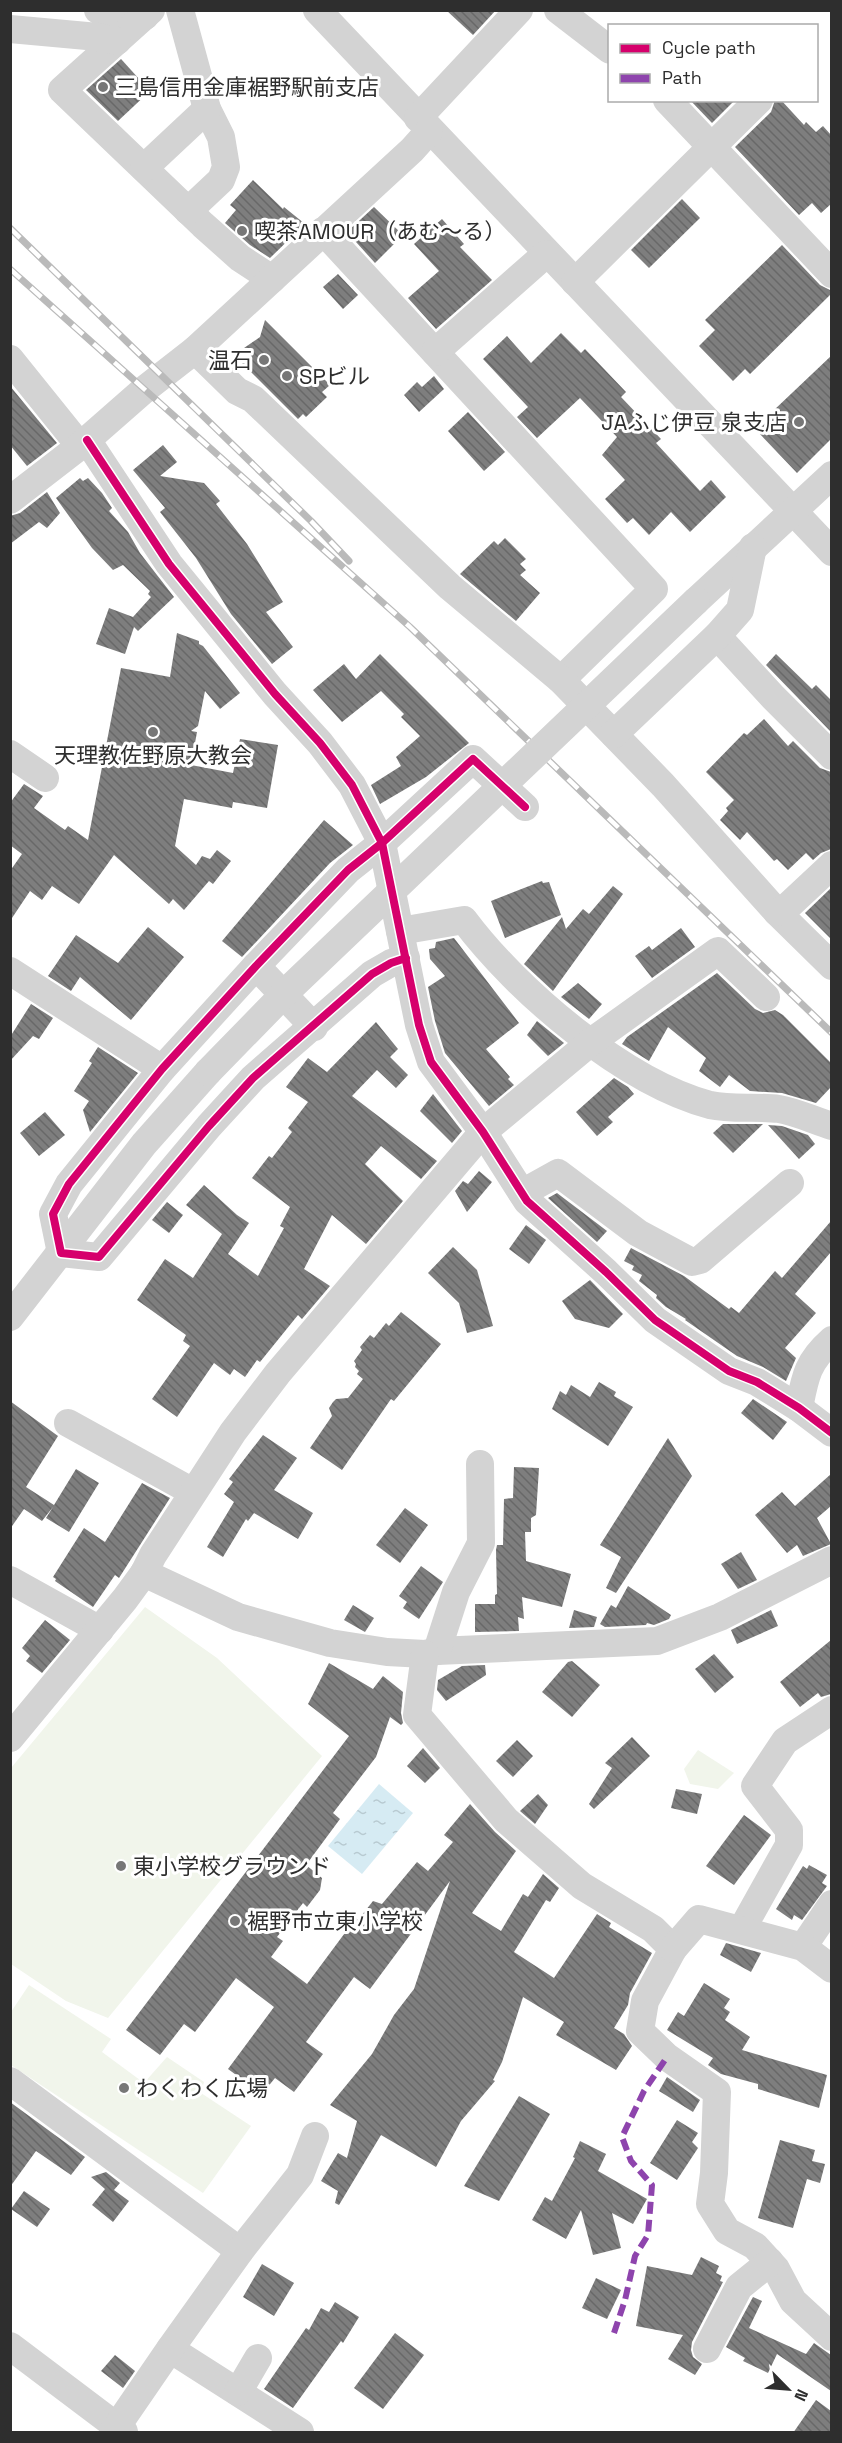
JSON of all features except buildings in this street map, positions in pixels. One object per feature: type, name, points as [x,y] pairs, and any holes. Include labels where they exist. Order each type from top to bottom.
[{"type":"street","points":[[98,10],[116,23],[148,13]]},
{"type":"street","points":[[180,10],[207,109],[221,137],[226,166],[221,180],[188,211]]},
{"type":"street","points":[[316,10],[831,552]]},
{"type":"street","points":[[10,500],[195,350],[323,231],[424,124],[519,10]]},
{"type":"street","points":[[558,10],[608,49]]},
{"type":"street","points":[[148,13],[62,90],[240,258],[272,279]]},
{"type":"street","points":[[10,29],[117,41]]},
{"type":"street","points":[[669,102],[831,274]]},
{"type":"street","points":[[575,282],[757,102]]},
{"type":"street","points":[[144,168],[207,109]]},
{"type":"street","points":[[323,231],[654,589],[561,680]]},
{"type":"street","points":[[435,352],[546,254]]},
{"type":"street","points":[[195,350],[237,391],[253,399],[450,587],[561,680],[663,785],[777,912],[831,966]]},
{"type":"street","points":[[10,359],[83,443],[169,564],[275,694],[320,742],[345,776],[382,843],[419,1025],[431,1062],[483,1132],[527,1201],[655,1320],[729,1371],[757,1382],[799,1408],[831,1433]]},
{"type":"street","points":[[10,1317],[144,1144],[208,1072],[289,989],[831,475]]},
{"type":"street","points":[[614,734],[717,636],[740,610],[753,547]]},
{"type":"street","points":[[717,636],[831,756]]},
{"type":"street","points":[[10,754],[45,778]]},
{"type":"street","points":[[61,1252],[53,1214],[69,1184],[162,1069],[348,870],[382,843],[473,759],[525,807]]},
{"type":"street","points":[[777,912],[787,907],[831,865]]},
{"type":"street","points":[[61,1252],[99,1257],[209,1126],[253,1078],[372,974],[391,963],[403,944],[464,920],[517,982],[591,1042],[669,1091],[712,1106],[780,1109],[831,1126]]},
{"type":"street","points":[[10,1738],[144,1573],[153,1555],[232,1432],[278,1373],[483,1132],[591,1042],[718,951],[766,997]]},
{"type":"street","points":[[256,966],[314,1027]]},
{"type":"street","points":[[10,971],[162,1069]]},
{"type":"street","points":[[522,1193],[558,1173],[638,1233],[692,1262],[700,1260],[790,1183]]},
{"type":"street","points":[[799,1408],[807,1371],[816,1354],[831,1340]]},
{"type":"street","points":[[68,1423],[193,1492]]},
{"type":"street","points":[[480,1464],[481,1543],[456,1592],[431,1653],[417,1715],[506,1820],[582,1886],[653,1929],[673,1949]]},
{"type":"street","points":[[144,1573],[238,1617],[330,1643],[387,1652],[431,1653],[657,1641],[828,1571]]},
{"type":"street","points":[[10,1580],[100,1630]]},
{"type":"street","points":[[742,1929],[789,1845],[789,1830],[755,1786],[786,1741],[831,1710]]},
{"type":"street","points":[[803,1947],[831,1904]]},
{"type":"street","points":[[831,1969],[803,1947],[699,1919],[673,1949],[645,2001],[640,2031],[667,2057],[717,2092],[714,2173],[710,2204],[727,2231],[754,2246],[770,2262],[793,2301],[831,2337]]},
{"type":"street","points":[[11,2083],[240,2251]]},
{"type":"street","points":[[10,2346],[118,2431],[170,2349],[240,2251],[300,2175],[315,2136]]},
{"type":"street","points":[[707,2349],[740,2287],[770,2262]]},
{"type":"street","points":[[170,2349],[300,2433]]},
{"type":"street","points":[[238,2392],[258,2358]]},
{"type":"shaded area","name":"東小学校グラウンド","points":[[145,1607],[217,1658],[322,1756],[108,2018],[66,2001],[11,1964],[11,1768]]},
{"type":"shaded area","points":[[698,1750],[734,1773],[718,1789],[690,1784],[684,1769]]},
{"type":"shaded area","name":"わくわく広場","points":[[29,1985],[111,2039],[102,2052],[144,2083],[167,2057],[204,2082],[201,2093],[251,2126],[203,2193],[11,2065],[11,2012]]},
{"type":"water","points":[[379,1784],[413,1813],[362,1874],[328,1846]]},
{"type":"railway","points":[[10,228],[311,521],[349,561]]},
{"type":"railway","points":[[10,269],[410,627],[832,1033]]},
{"type":"marked path","points":[[614,2333],[625,2300],[635,2256],[648,2235],[652,2185],[631,2161],[622,2137],[644,2091],[667,2057]]},
{"type":"cycle path","points":[[87,440],[169,564],[275,694],[320,743],[352,785],[382,843],[419,1025],[431,1062],[483,1132],[527,1201],[655,1320],[729,1371],[757,1382],[799,1408],[832,1433]]},
{"type":"cycle path","points":[[406,958],[391,963],[372,974],[253,1078],[209,1126],[99,1257],[61,1253],[53,1214],[69,1184],[162,1069],[348,870],[382,843],[473,759],[525,807]]},
{"type":"place","name":"三島信用金庫裾野駅前支店","points":[[103,87]]},
{"type":"place","name":"喫茶AMOUR（あむ〜る）","points":[[242,231]]},
{"type":"place","name":"温石","points":[[264,360]]},
{"type":"place","name":"SPビル","points":[[287,376]]},
{"type":"place","name":"JAふじ伊豆 泉支店","points":[[799,422]]},
{"type":"place","name":"天理教佐野原大教会","points":[[153,732]]},
{"type":"place","name":"東小学校グラウンド","points":[[121,1866]]},
{"type":"place","name":"裾野市立東小学校","points":[[235,1921]]},
{"type":"place","name":"わくわく広場","points":[[124,2088]]}]
